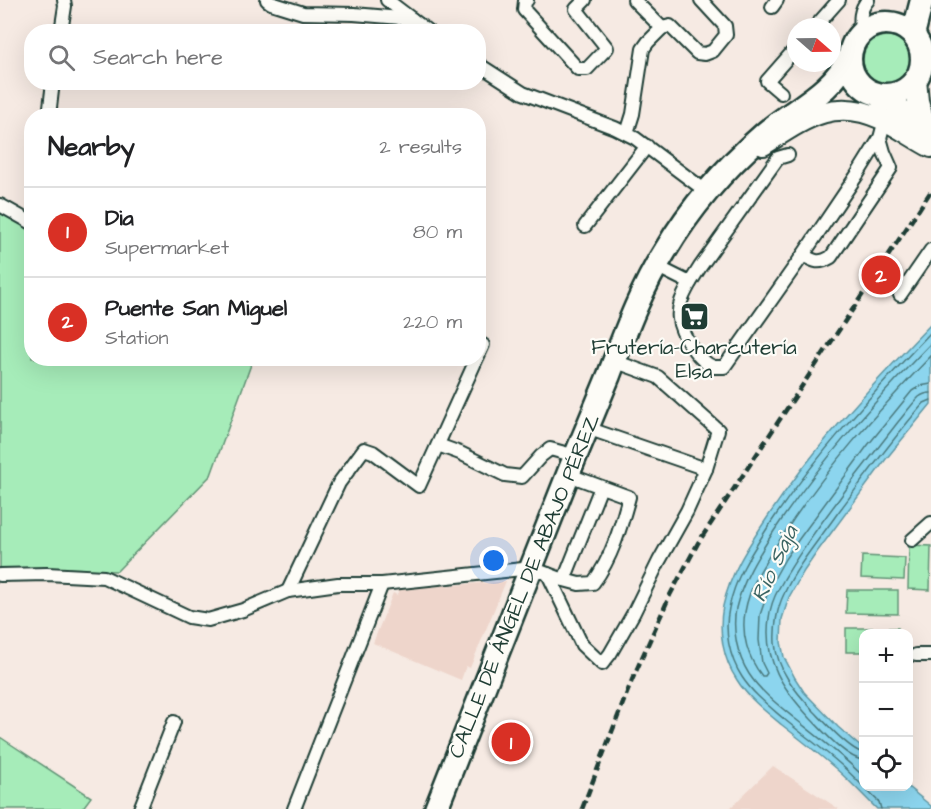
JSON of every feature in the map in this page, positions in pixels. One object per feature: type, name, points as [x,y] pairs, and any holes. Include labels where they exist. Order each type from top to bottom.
[{"type":"highway","points":[[887,23],[913,0]]},
{"type":"highway","points":[[882,104],[908,88],[916,80],[921,69],[920,47],[913,34],[922,0]]},
{"type":"highway","points":[[882,104],[859,84],[852,73],[850,55],[853,43],[861,33],[873,25],[887,23],[905,28],[915,37]]},
{"type":"highway","points":[[808,102],[836,78],[850,55]]},
{"type":"highway","points":[[808,102],[840,90],[856,87],[882,104]]},
{"type":"highway","name":"CALLE DE ÁNGEL DE ABAJO PÉREZ","points":[[436,809],[540,571],[572,465],[656,266],[675,235],[707,192],[727,170],[764,134],[808,102]]},
{"type":"main road","points":[[916,80],[919,107],[930,139]]},
{"type":"main road","points":[[727,170],[789,129],[821,112],[832,110],[882,104],[930,139]]},
{"type":"street","points":[[62,24],[64,0]]},
{"type":"street","points":[[267,0],[303,13],[354,14],[412,19]]},
{"type":"street","points":[[387,0],[419,24]]},
{"type":"street","points":[[527,0],[524,10],[578,69],[587,69],[607,48],[576,9],[585,0]]},
{"type":"street","points":[[634,0],[662,28]]},
{"type":"street","points":[[627,133],[633,114],[643,49],[662,28],[670,26],[697,52],[705,54],[713,51],[726,35],[725,26],[701,0]]},
{"type":"street","points":[[823,18],[839,0]]},
{"type":"street","points":[[861,33],[862,8],[868,0]]},
{"type":"street","points":[[781,93],[767,81],[787,58]]},
{"type":"street","points":[[486,69],[523,93],[627,133],[707,192]]},
{"type":"street","points":[[50,108],[51,90]]},
{"type":"street","points":[[788,155],[778,158],[700,267],[683,297],[679,320],[683,331],[699,357],[715,367],[724,367],[857,175],[882,104]]},
{"type":"street","points":[[803,255],[813,261],[824,261],[831,257],[891,168],[884,152],[882,104]]},
{"type":"street","points":[[585,226],[647,146]]},
{"type":"street","points":[[0,205],[24,218]]},
{"type":"street","points":[[900,295],[931,250]]},
{"type":"street","points":[[656,266],[690,284]]},
{"type":"street","points":[[540,571],[582,645],[602,664],[633,614],[687,511],[706,469],[718,430],[658,377],[614,362]]},
{"type":"street","points":[[288,591],[339,483],[364,449],[378,455],[419,486],[474,366]]},
{"type":"street","points":[[587,428],[706,469]]},
{"type":"street","points":[[0,575],[47,574],[104,577],[189,617],[208,620],[243,610],[288,591],[338,584],[382,584],[540,571],[579,584],[593,583],[604,569],[630,497],[601,486],[550,449],[540,456],[522,477],[505,475],[438,445]]},
{"type":"street","points":[[564,580],[601,486]]},
{"type":"street","points":[[912,540],[931,523]]},
{"type":"street","points":[[294,809],[382,584]]},
{"type":"street","points":[[916,655],[931,655]]},
{"type":"street","points":[[140,809],[174,722]]},
{"type":"shaded area","points":[[506,581],[470,668],[466,666],[461,680],[373,643],[393,593],[397,595],[399,589]]},
{"type":"shaded area","points":[[773,766],[839,809],[729,809]]},
{"type":"green space","points":[[887,36],[904,43],[911,60],[904,77],[887,84],[870,77],[863,60],[870,43]]},
{"type":"green space","points":[[0,212],[24,226],[24,366],[250,366],[211,475],[117,571],[0,570]]},
{"type":"green space","points":[[909,545],[931,546],[930,590],[908,589]]},
{"type":"green space","points":[[862,556],[905,558],[904,580],[861,578]]},
{"type":"green space","points":[[847,590],[898,590],[898,614],[846,613]]},
{"type":"green space","points":[[846,628],[898,628],[859,629],[859,652],[846,652]]},
{"type":"green space","points":[[0,737],[91,797],[82,809],[0,809]]},
{"type":"water","name":"Río Saja","points":[[931,324],[931,404],[886,459],[817,552],[789,597],[782,619],[781,642],[784,657],[795,678],[804,692],[859,745],[859,791],[816,751],[746,693],[728,663],[721,626],[723,606],[730,583],[758,531],[822,443]]},
{"type":"water","points":[[859,791],[913,791],[931,806],[931,809],[877,809]]},
{"type":"railway","points":[[582,809],[632,680],[670,595],[698,543],[931,191]]},
{"type":"place","name":"Puente San Miguel","points":[[881,275]]},
{"type":"place","name":"Frutería-Charcutería Elsa","points":[[694,316]]},
{"type":"place","name":"Dia","points":[[511,742]]}]
